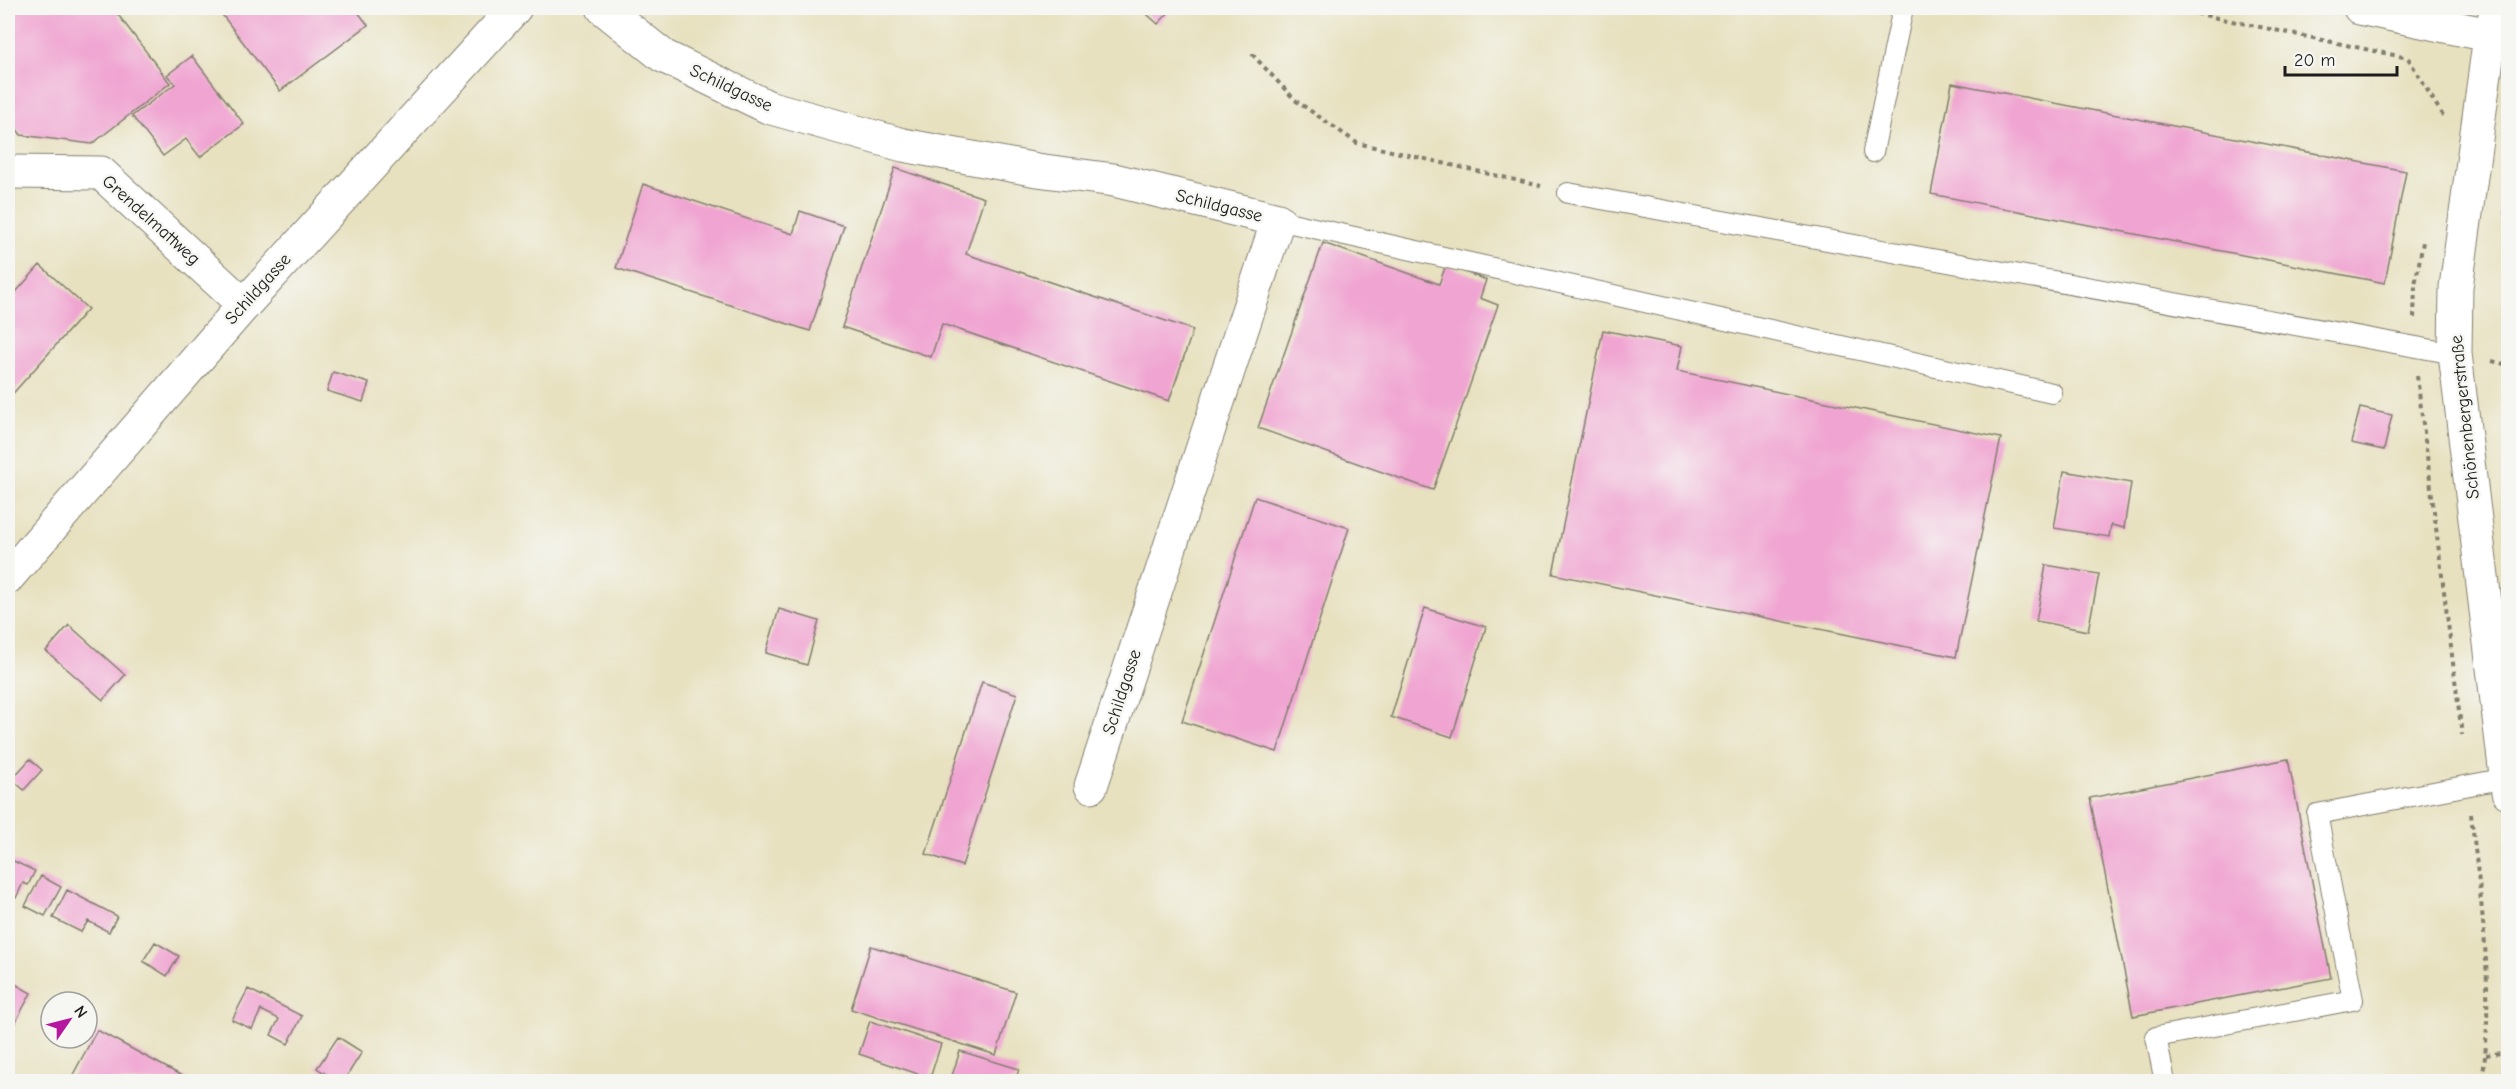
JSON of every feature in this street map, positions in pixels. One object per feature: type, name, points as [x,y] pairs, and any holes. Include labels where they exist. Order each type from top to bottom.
[{"type":"street","name":"Schildgasse","points":[[8,577],[244,305],[515,8]]},
{"type":"street","name":"Schildgasse","points":[[603,8],[663,56],[768,107],[903,145],[1037,170],[1114,180],[1278,220],[1091,786]]},
{"type":"street","points":[[2360,8],[2402,16],[2498,28]]},
{"type":"street","name":"Schönenbergerstraße","points":[[2498,28],[2477,133],[2456,287],[2455,354],[2505,733],[2508,785]]},
{"type":"street","name":"Grendelmattweg","points":[[8,172],[101,173],[244,305]]},
{"type":"lane","points":[[1874,152],[1903,8]]},
{"type":"lane","points":[[1568,193],[2455,354]]},
{"type":"lane","points":[[1278,220],[2052,393]]},
{"type":"lane","points":[[2164,1082],[2156,1037],[2353,1000],[2317,814],[2508,785]]},
{"type":"path","points":[[2170,8],[2408,58]]},
{"type":"path","points":[[2402,16],[2408,58],[2448,124],[2477,133]]},
{"type":"path","points":[[1252,54],[1295,100],[1357,143],[1568,193]]},
{"type":"path","points":[[2505,216],[2508,195]]},
{"type":"path","points":[[2482,1082],[2486,1055],[2508,1052]]},
{"type":"building","points":[[8,8],[113,8],[170,83],[92,144],[21,135],[8,117]]},
{"type":"building","points":[[217,8],[355,8],[368,25],[280,91]]},
{"type":"building","points":[[1140,8],[1173,8],[1158,24]]},
{"type":"building","points":[[192,56],[244,124],[200,157],[186,139],[163,156],[132,116],[175,84],[167,75]]},
{"type":"building","points":[[1952,83],[2406,171],[2385,283],[1931,194]]},
{"type":"building","points":[[895,168],[984,198],[966,254],[1193,330],[1169,401],[942,324],[931,357],[842,327]]},
{"type":"building","points":[[643,184],[793,234],[800,211],[844,226],[810,331],[616,268]]},
{"type":"building","points":[[1323,243],[1439,284],[1446,265],[1486,280],[1480,298],[1498,305],[1433,490],[1258,428]]},
{"type":"building","points":[[40,265],[88,309],[8,399],[8,301]]},
{"type":"building","points":[[1603,330],[1682,346],[1677,371],[2001,438],[1956,657],[1553,574]]},
{"type":"building","points":[[333,372],[369,383],[363,402],[327,391]]},
{"type":"building","points":[[2360,408],[2392,415],[2384,450],[2351,443]]},
{"type":"building","points":[[2064,471],[2131,483],[2124,528],[2111,525],[2109,537],[2054,528]]},
{"type":"building","points":[[1255,497],[1349,528],[1277,752],[1182,721]]},
{"type":"building","points":[[2046,565],[2099,574],[2088,631],[2036,621]]},
{"type":"building","points":[[1425,608],[1486,627],[1452,737],[1391,717]]},
{"type":"building","points":[[779,609],[819,621],[807,665],[766,653]]},
{"type":"building","points":[[69,625],[125,675],[103,700],[46,651]]},
{"type":"building","points":[[982,682],[1017,694],[962,866],[926,854]]},
{"type":"building","points":[[30,759],[42,770],[24,790],[12,779]]},
{"type":"building","points":[[2288,759],[2331,978],[2133,1016],[2090,798]]},
{"type":"building","points":[[9,859],[35,871],[28,885],[23,883],[16,898],[8,893]]},
{"type":"building","points":[[41,876],[61,887],[45,916],[25,906]]},
{"type":"building","points":[[67,890],[117,916],[109,932],[88,921],[81,932],[53,918]]},
{"type":"building","points":[[155,942],[179,956],[167,976],[143,961]]},
{"type":"building","points":[[871,946],[1016,992],[996,1055],[851,1009]]},
{"type":"building","points":[[8,980],[31,993],[8,1036]]},
{"type":"building","points":[[248,989],[302,1016],[288,1044],[271,1035],[279,1019],[261,1010],[252,1029],[232,1020]]},
{"type":"building","points":[[870,1021],[941,1044],[930,1078],[859,1054]]},
{"type":"building","points":[[99,1031],[192,1082],[69,1082],[86,1050],[99,1050]]},
{"type":"building","points":[[338,1037],[362,1052],[343,1082],[338,1082],[317,1068]]},
{"type":"building","points":[[960,1051],[1019,1069],[1015,1082],[950,1082]]}]
